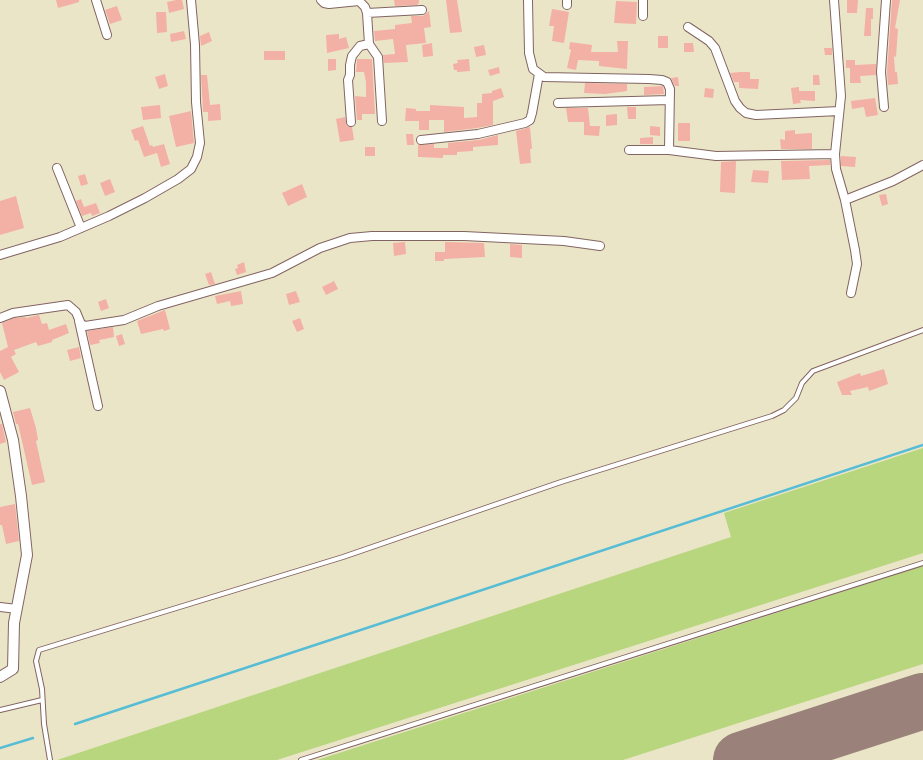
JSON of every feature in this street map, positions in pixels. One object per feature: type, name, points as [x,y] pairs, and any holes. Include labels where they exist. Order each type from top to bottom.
[{"type":"street","points":[[96,0],[107,35]]},
{"type":"street","points":[[0,254],[60,237],[81,228],[145,198],[178,179],[191,169],[197,158],[200,143],[196,102],[195,45],[190,0]]},
{"type":"street","points":[[321,0],[329,4],[359,0],[365,7],[369,44],[378,57],[382,122]]},
{"type":"street","points":[[528,0],[529,53],[533,69],[544,77],[662,80],[667,82],[670,89],[669,150]]},
{"type":"street","points":[[643,0],[643,16]]},
{"type":"street","points":[[834,0],[841,96],[835,154],[836,169],[845,200],[856,264],[851,293]]},
{"type":"street","points":[[884,107],[881,72],[886,0]]},
{"type":"street","points":[[367,13],[422,10]]},
{"type":"street","points":[[688,27],[715,48],[735,101],[746,113],[756,115],[839,111]]},
{"type":"street","points":[[351,122],[348,80],[352,56],[360,46],[369,44]]},
{"type":"street","points":[[422,140],[478,134],[525,123],[530,120],[532,113],[539,74]]},
{"type":"street","points":[[558,103],[669,100]]},
{"type":"street","points":[[629,150],[669,150],[716,156],[835,154]]},
{"type":"street","points":[[845,200],[893,181],[923,165]]},
{"type":"street","points":[[57,168],[81,228]]},
{"type":"street","points":[[79,322],[85,326],[92,326],[124,320],[158,306],[272,273],[320,248],[350,238],[372,236],[464,236],[600,246]]},
{"type":"street","points":[[0,318],[13,313],[68,305],[72,307],[76,312],[79,322],[98,406]]},
{"type":"street","points":[[0,391],[13,440],[27,555],[14,623],[13,669],[0,677]]},
{"type":"street","points":[[0,607],[17,609]]},
{"type":"lane","points":[[50,760],[36,661],[39,650],[343,557],[562,482],[772,416],[784,410],[796,398],[802,383],[813,371],[923,330]]},
{"type":"lane","points":[[301,760],[923,563]]},
{"type":"lane","points":[[0,710],[42,700]]},
{"type":"green space","points":[[923,448],[923,553],[277,760],[57,760],[731,537],[724,513]]},
{"type":"green space","points":[[923,566],[923,664],[623,760],[317,760]]},
{"type":"building","points":[[56,0],[79,0],[79,2],[58,8]]},
{"type":"building","points":[[182,0],[184,9],[169,13],[167,2]]},
{"type":"building","points":[[394,0],[419,0],[419,3],[417,5],[395,6]]},
{"type":"building","points":[[446,0],[457,0],[462,32],[450,33]]},
{"type":"building","points":[[847,0],[858,0],[857,13],[847,13]]},
{"type":"building","points":[[892,0],[900,0],[895,28],[898,29],[896,57],[894,56],[898,84],[888,85],[887,72]]},
{"type":"building","points":[[616,1],[637,2],[636,24],[614,23]]},
{"type":"building","points":[[117,6],[122,20],[110,24],[105,10]]},
{"type":"building","points":[[866,8],[873,8],[871,36],[864,36]]},
{"type":"building","points":[[552,9],[569,12],[564,43],[552,41],[554,26],[549,26]]},
{"type":"building","points":[[429,11],[431,27],[424,28],[426,43],[406,45],[408,62],[384,63],[383,55],[395,54],[393,39],[375,41],[374,31],[395,29],[395,25],[412,23],[411,16],[423,16]]},
{"type":"building","points":[[156,12],[166,12],[167,32],[157,33]]},
{"type":"building","points":[[184,31],[186,39],[171,42],[170,34]]},
{"type":"building","points":[[209,32],[212,41],[201,46],[200,36]]},
{"type":"building","points":[[339,34],[339,39],[346,37],[349,48],[327,53],[326,35]]},
{"type":"building","points":[[658,36],[668,36],[668,48],[658,48]]},
{"type":"building","points":[[617,41],[628,41],[627,69],[599,66],[599,61],[578,60],[576,70],[567,68],[571,50],[569,49],[570,42],[592,45],[591,52],[618,52]]},
{"type":"building","points":[[432,43],[433,56],[423,57],[422,45]]},
{"type":"building","points":[[684,43],[693,43],[694,52],[684,52]]},
{"type":"building","points":[[484,45],[486,55],[476,57],[474,47]]},
{"type":"building","points":[[824,48],[832,48],[832,55],[825,55]]},
{"type":"building","points":[[264,51],[285,51],[285,60],[264,60]]},
{"type":"building","points":[[328,59],[336,59],[336,70],[328,71]]},
{"type":"building","points":[[357,59],[372,59],[375,114],[362,114],[362,120],[357,120],[355,96],[366,97],[366,82],[364,72],[356,72]]},
{"type":"building","points":[[469,59],[470,71],[457,72],[457,70],[454,70],[453,64],[458,63],[457,60]]},
{"type":"building","points":[[846,60],[855,60],[855,65],[876,64],[876,75],[860,76],[861,83],[850,83],[850,68],[846,68]]},
{"type":"building","points":[[499,67],[500,73],[490,76],[488,70]]},
{"type":"building","points":[[750,72],[750,79],[759,79],[758,89],[739,88],[739,82],[734,82],[730,73]]},
{"type":"building","points":[[165,74],[168,86],[159,89],[155,77]]},
{"type":"building","points":[[201,75],[207,75],[210,105],[220,104],[221,120],[208,121],[208,112],[203,112]]},
{"type":"building","points":[[813,75],[819,75],[820,85],[813,85]]},
{"type":"building","points":[[678,77],[679,86],[675,86],[671,78]]},
{"type":"building","points":[[585,83],[627,84],[627,91],[605,94],[584,93]]},
{"type":"building","points":[[663,86],[664,94],[644,95],[644,87]]},
{"type":"building","points":[[799,87],[799,91],[815,91],[815,101],[800,100],[801,103],[793,104],[791,88]]},
{"type":"building","points":[[501,88],[504,97],[493,101],[493,125],[444,132],[444,120],[429,120],[429,130],[419,130],[419,121],[405,121],[406,108],[416,109],[416,111],[430,111],[430,105],[464,107],[464,118],[477,117],[477,103],[482,103],[482,94],[492,93],[492,91]]},
{"type":"building","points":[[705,88],[714,89],[713,98],[704,97]]},
{"type":"building","points":[[875,98],[878,115],[866,117],[864,107],[852,109],[851,101]]},
{"type":"building","points":[[160,105],[161,118],[143,120],[141,107]]},
{"type":"building","points":[[627,107],[636,107],[636,119],[628,119]]},
{"type":"building","points":[[566,108],[588,108],[590,126],[600,126],[599,136],[584,135],[584,122],[568,122]]},
{"type":"building","points":[[191,111],[194,143],[176,147],[169,116]]},
{"type":"building","points":[[617,114],[617,125],[606,126],[606,115]]},
{"type":"building","points":[[345,117],[347,126],[352,127],[354,140],[340,142],[336,119]]},
{"type":"building","points":[[678,123],[690,123],[690,141],[678,141]]},
{"type":"building","points":[[143,126],[150,146],[164,144],[170,164],[161,167],[157,153],[144,157],[138,140],[135,141],[131,130]]},
{"type":"building","points":[[650,126],[660,127],[660,136],[650,135]]},
{"type":"building","points":[[530,127],[531,163],[520,164],[516,131]]},
{"type":"building","points":[[795,130],[795,134],[812,133],[812,149],[781,149],[780,139],[785,140],[785,131]]},
{"type":"building","points":[[406,134],[413,134],[414,145],[407,145]]},
{"type":"building","points":[[498,135],[498,145],[473,147],[473,151],[457,152],[457,155],[443,155],[443,158],[418,157],[418,145],[434,144],[434,148],[448,148],[448,143],[479,140]]},
{"type":"building","points":[[653,137],[653,144],[640,144],[640,138]]},
{"type":"building","points":[[365,147],[375,147],[375,156],[365,156]]},
{"type":"building","points":[[841,156],[856,157],[855,167],[841,166]]},
{"type":"building","points":[[830,160],[830,165],[809,166],[810,179],[782,180],[781,161]]},
{"type":"building","points":[[736,161],[735,193],[720,192],[721,162]]},
{"type":"building","points":[[753,170],[769,171],[768,183],[751,182]]},
{"type":"building","points":[[85,174],[88,184],[81,186],[78,176]]},
{"type":"building","points":[[110,179],[115,192],[105,196],[100,183]]},
{"type":"building","points":[[302,184],[307,197],[288,206],[282,193]]},
{"type":"building","points":[[886,194],[888,204],[882,206],[879,195]]},
{"type":"building","points":[[16,196],[24,228],[0,235],[0,201]]},
{"type":"building","points":[[81,199],[84,207],[96,203],[100,213],[92,216],[91,213],[82,216],[76,201]]},
{"type":"building","points":[[405,242],[406,254],[394,256],[393,243]]},
{"type":"building","points":[[445,242],[484,243],[485,257],[435,261],[435,252],[445,252]]},
{"type":"building","points":[[510,244],[522,245],[522,258],[510,257]]},
{"type":"building","points":[[244,262],[246,272],[237,275],[235,269],[238,268],[237,265]]},
{"type":"building","points":[[211,272],[215,284],[209,285],[205,274]]},
{"type":"building","points":[[334,281],[338,289],[326,295],[322,287]]},
{"type":"building","points":[[241,291],[243,304],[231,306],[230,301],[217,304],[215,296]]},
{"type":"building","points":[[296,291],[300,302],[289,305],[286,294]]},
{"type":"building","points":[[106,299],[109,308],[101,311],[98,302]]},
{"type":"building","points":[[165,310],[170,329],[141,334],[137,321]]},
{"type":"building","points":[[39,315],[42,324],[47,323],[49,330],[66,324],[69,333],[52,340],[52,342],[38,346],[36,342],[14,350],[16,354],[11,357],[19,372],[4,380],[0,372],[0,351],[8,347],[2,323],[14,318]]},
{"type":"building","points":[[300,318],[304,329],[297,332],[292,321]]},
{"type":"building","points":[[113,327],[114,337],[99,340],[100,343],[90,345],[87,331]]},
{"type":"building","points":[[122,334],[125,344],[119,346],[116,336]]},
{"type":"building","points":[[79,347],[81,358],[70,361],[67,350]]},
{"type":"building","points":[[884,369],[888,384],[869,391],[868,387],[850,391],[852,395],[842,395],[837,382],[860,373],[861,376]]},
{"type":"building","points":[[30,408],[36,428],[38,440],[36,441],[45,482],[32,485],[18,424],[16,424],[13,412]]},
{"type":"building","points":[[0,424],[2,424],[6,442],[0,444]]},
{"type":"building","points":[[15,504],[19,541],[6,544],[2,525],[0,525],[0,507]]},
{"type":"waterway","points":[[75,724],[923,445]]},
{"type":"waterway","points":[[0,748],[33,738]]},
{"type":"runway","points":[[741,760],[923,701]]}]
